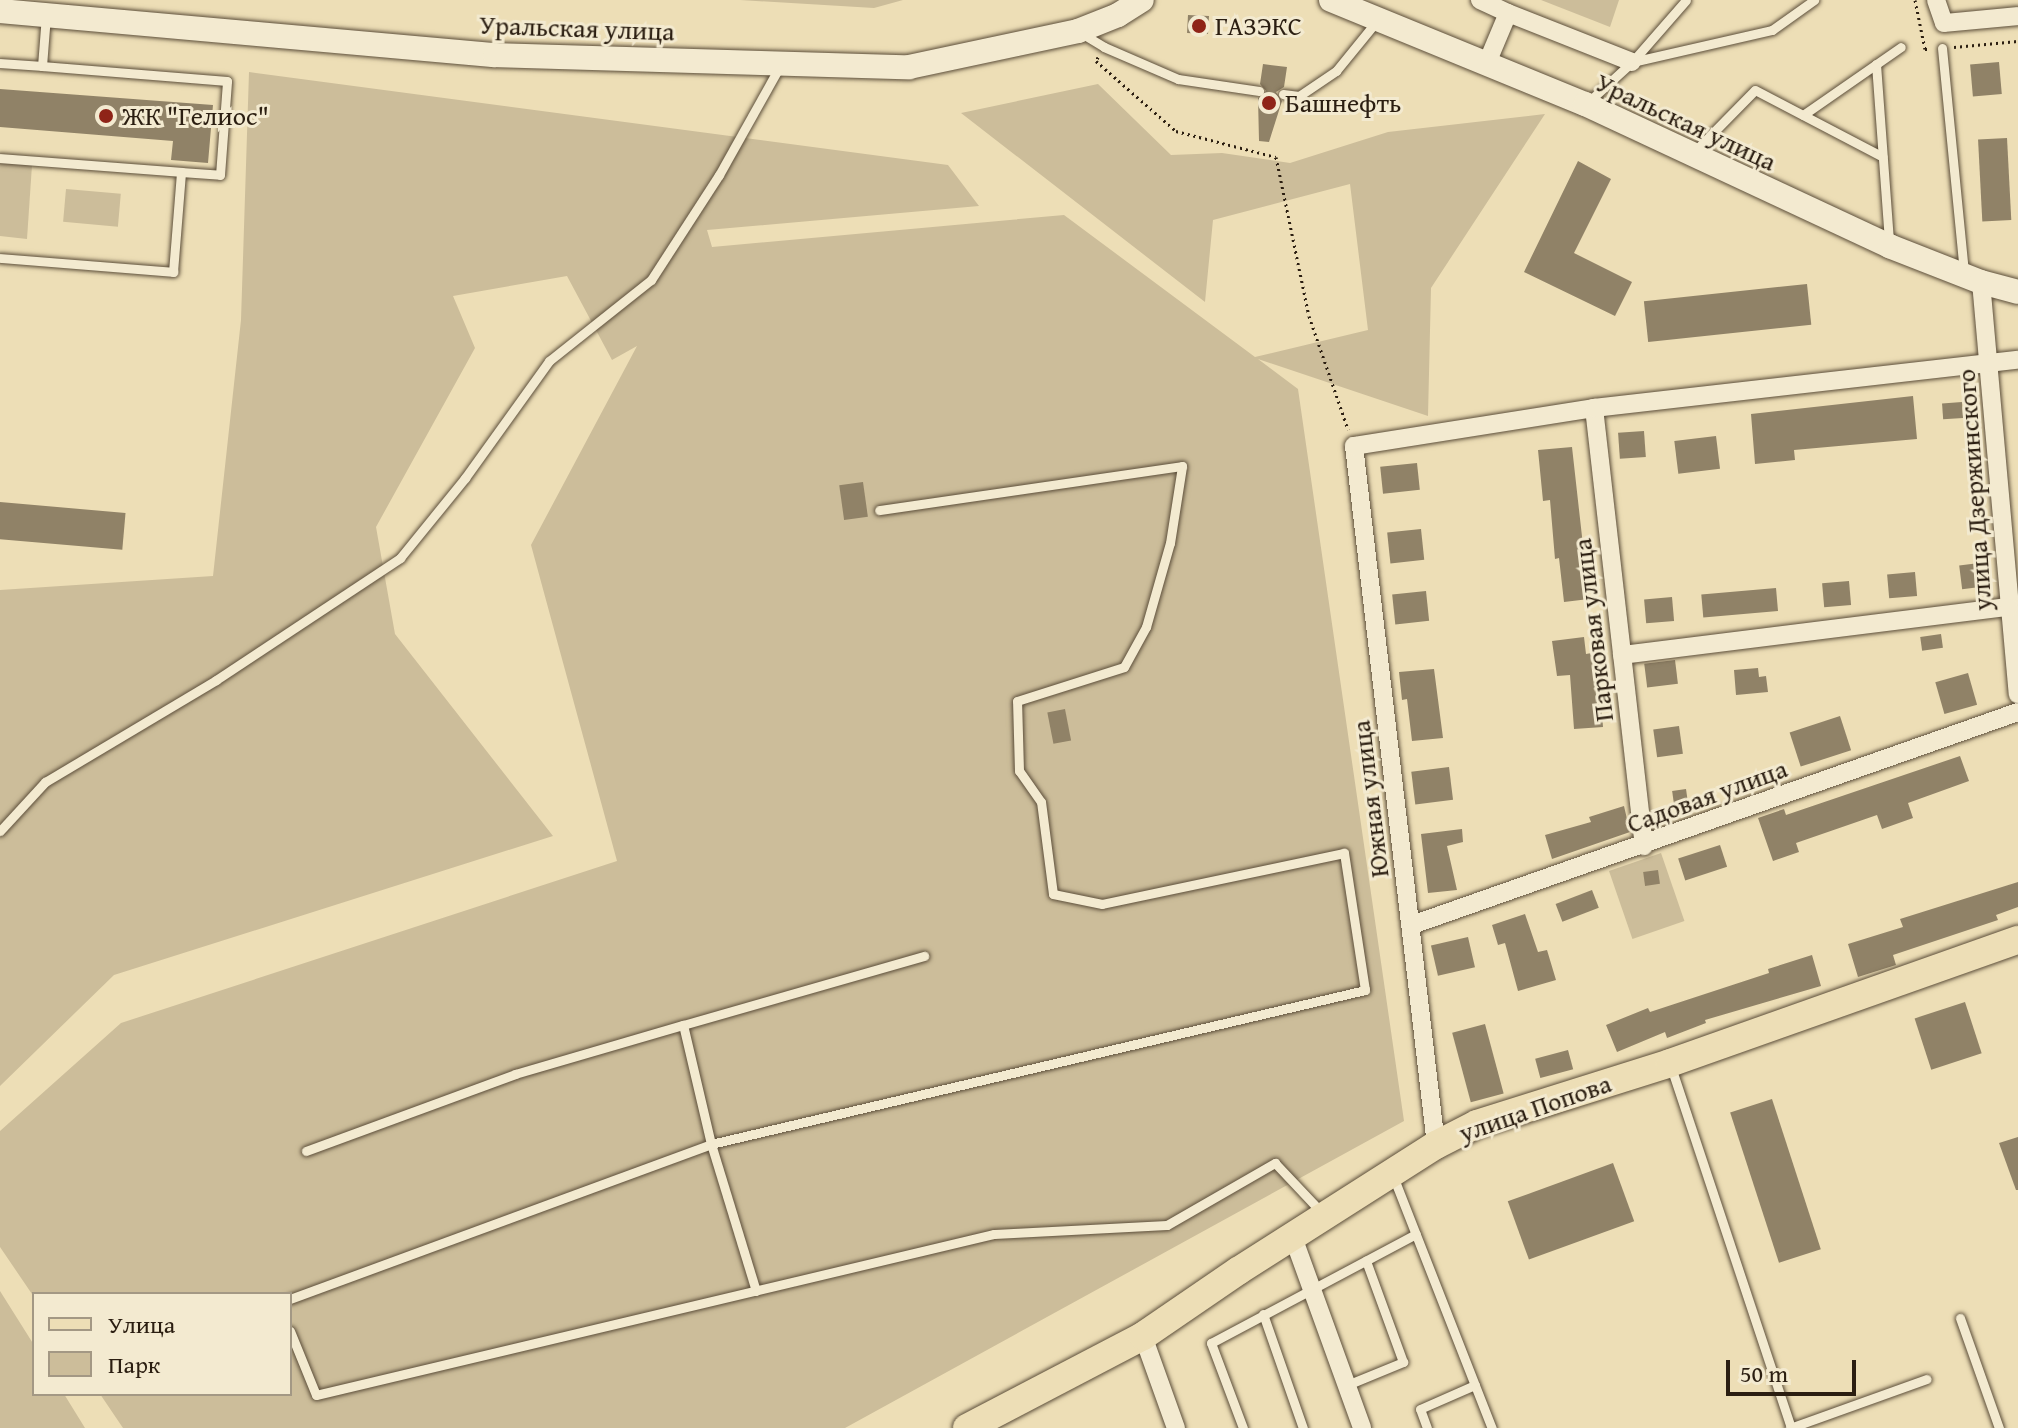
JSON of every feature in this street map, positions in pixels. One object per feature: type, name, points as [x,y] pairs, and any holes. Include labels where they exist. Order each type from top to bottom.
[{"type":"main road","name":"улица Попова","points":[[967,1428],[1143,1336],[1436,1145],[1477,1124],[1670,1063],[2018,940]]},
{"type":"street","name":"Уральская улица","points":[[0,11],[495,55],[909,67],[1078,31],[1118,15],[1142,0]]},
{"type":"street","name":"Уральская улица","points":[[1331,0],[1585,104],[1690,156],[1889,246],[1973,279],[2018,292]]},
{"type":"street","points":[[1480,0],[1632,62]]},
{"type":"street","points":[[1936,0],[1944,23],[2018,16]]},
{"type":"street","points":[[1487,63],[1508,13]]},
{"type":"street","name":"улица Дзержинского","points":[[1973,279],[1991,364],[2018,694]]},
{"type":"street","points":[[1354,446],[1594,408],[2018,360]]},
{"type":"street","name":"Парковая улица","points":[[1594,408],[1644,846]]},
{"type":"street","name":"Южная улица","points":[[1354,446],[1436,1145]]},
{"type":"street","points":[[1622,655],[2009,607]]},
{"type":"street","name":"Садовая улица","points":[[1412,925],[1644,846],[2018,712]]},
{"type":"street","points":[[1293,1237],[1362,1428]]},
{"type":"street","points":[[1143,1336],[1176,1428]]},
{"type":"lane","points":[[1585,104],[1632,62],[1686,0]]},
{"type":"lane","points":[[1632,62],[1772,30],[1814,0]]},
{"type":"lane","points":[[42,66],[46,15]]},
{"type":"lane","points":[[1283,94],[1299,96],[1336,71],[1379,18]]},
{"type":"lane","points":[[1078,31],[1104,47],[1178,79],[1259,91]]},
{"type":"lane","points":[[1803,115],[1901,47]]},
{"type":"lane","name":"улица Дзержинского","points":[[1942,48],[1973,279]]},
{"type":"lane","points":[[0,63],[227,81],[220,175],[0,158]]},
{"type":"lane","points":[[0,831],[45,782],[216,680],[400,558],[465,478],[549,361],[651,280],[719,175],[782,63]]},
{"type":"lane","points":[[1876,64],[1889,246]]},
{"type":"lane","points":[[1690,156],[1755,90],[1883,157]]},
{"type":"lane","points":[[0,258],[173,272],[181,172]]},
{"type":"lane","points":[[292,1298],[711,1144],[1365,990],[1344,853],[1102,904],[1053,894],[1041,802],[1019,771],[1017,701],[1124,667],[1146,627],[1170,543],[1182,466],[879,510]]},
{"type":"lane","points":[[306,1151],[515,1074],[924,956]]},
{"type":"lane","points":[[683,1025],[711,1144],[756,1291]]},
{"type":"lane","points":[[1670,1063],[1791,1428],[1927,1379]]},
{"type":"lane","points":[[292,1336],[316,1395],[994,1234],[1167,1225],[1275,1163],[1326,1216]]},
{"type":"lane","points":[[1392,1173],[1492,1428]]},
{"type":"lane","points":[[1243,1428],[1211,1343],[1416,1234]]},
{"type":"lane","points":[[1347,1386],[1403,1362],[1366,1261]]},
{"type":"lane","points":[[1263,1314],[1303,1428]]},
{"type":"lane","points":[[1960,1318],[1999,1428]]},
{"type":"lane","points":[[1427,1428],[1420,1409],[1475,1385]]},
{"type":"path","points":[[1104,47],[1096,61],[1176,131],[1276,157],[1309,316],[1354,446]]},
{"type":"green space","points":[[740,0],[903,0],[874,8]]},
{"type":"green space","points":[[1541,0],[1619,0],[1610,27]]},
{"type":"green space","points":[[249,72],[948,165],[979,206],[707,230],[712,247],[1064,215],[1255,357],[1368,330],[1350,184],[1213,220],[1205,302],[961,113],[1098,84],[1171,155],[1222,153],[1290,163],[1388,132],[1545,114],[1431,288],[1428,416],[1258,359],[1298,389],[1404,1121],[845,1428],[123,1428],[101,1396],[292,1396],[292,1292],[32,1294],[0,1247],[0,1131],[121,1023],[617,861],[531,545],[637,346],[612,360],[567,276],[453,296],[475,348],[376,527],[395,634],[553,836],[114,975],[0,1086],[0,590],[213,576],[241,320]]},
{"type":"green space","points":[[0,162],[32,165],[27,239],[0,236]]},
{"type":"green space","points":[[66,189],[121,194],[118,227],[63,222]]},
{"type":"green space","points":[[1661,853],[1684,921],[1632,939],[1609,871]]},
{"type":"green space","points":[[0,1291],[32,1342],[32,1396],[65,1396],[85,1428],[0,1428]]},
{"type":"building","points":[[1188,15],[1209,16],[1208,34],[1187,33]]},
{"type":"building","points":[[1999,62],[2002,94],[1973,96],[1970,65]]},
{"type":"building","points":[[1263,64],[1287,67],[1284,87],[1276,92],[1282,101],[1269,142],[1259,141],[1258,98],[1266,91],[1260,84]]},
{"type":"building","name":"ЖК \"Гелиос\"","points":[[0,89],[213,105],[208,163],[171,160],[173,141],[0,127]]},
{"type":"building","points":[[2007,138],[2011,220],[1982,221],[1978,140]]},
{"type":"building","points":[[1578,161],[1611,179],[1574,253],[1632,282],[1615,316],[1524,272]]},
{"type":"building","points":[[1807,284],[1811,325],[1648,342],[1644,301]]},
{"type":"building","points":[[1913,396],[1917,439],[1794,450],[1795,460],[1755,464],[1751,414]]},
{"type":"building","points":[[1962,402],[1963,418],[1943,419],[1942,403]]},
{"type":"building","points":[[1644,431],[1646,457],[1620,459],[1618,433]]},
{"type":"building","points":[[1716,436],[1720,469],[1678,474],[1674,441]]},
{"type":"building","points":[[1572,447],[1589,599],[1564,602],[1559,558],[1555,559],[1550,500],[1543,501],[1538,450]]},
{"type":"building","points":[[1417,463],[1420,490],[1383,494],[1380,467]]},
{"type":"building","points":[[863,482],[868,517],[844,520],[839,485]]},
{"type":"building","points":[[0,502],[126,513],[122,550],[0,539]]},
{"type":"building","points":[[1421,529],[1424,560],[1390,563],[1387,533]]},
{"type":"building","points":[[1987,562],[1990,586],[1962,589],[1959,565]]},
{"type":"building","points":[[1915,572],[1917,596],[1889,598],[1887,574]]},
{"type":"building","points":[[1849,581],[1851,605],[1824,607],[1822,583]]},
{"type":"building","points":[[1776,588],[1778,611],[1703,617],[1701,595]]},
{"type":"building","points":[[1426,591],[1429,621],[1395,624],[1392,595]]},
{"type":"building","points":[[1672,597],[1674,621],[1646,623],[1644,599]]},
{"type":"building","points":[[1941,634],[1943,648],[1922,651],[1920,637]]},
{"type":"building","points":[[1584,637],[1586,654],[1597,652],[1603,727],[1574,729],[1570,675],[1557,676],[1552,641]]},
{"type":"building","points":[[1675,660],[1678,684],[1647,688],[1644,664]]},
{"type":"building","points":[[1758,668],[1759,677],[1766,676],[1768,692],[1736,695],[1734,670]]},
{"type":"building","points":[[1434,669],[1443,738],[1412,741],[1407,699],[1402,700],[1399,672]]},
{"type":"building","points":[[1968,673],[1977,705],[1944,714],[1935,682]]},
{"type":"building","points":[[1065,709],[1071,740],[1053,744],[1047,712]]},
{"type":"building","points":[[1840,716],[1851,750],[1801,767],[1790,732]]},
{"type":"building","points":[[1679,726],[1683,754],[1657,757],[1653,730]]},
{"type":"building","points":[[1960,756],[1969,781],[1908,803],[1913,818],[1882,829],[1877,815],[1796,843],[1799,852],[1773,861],[1758,818],[1784,809],[1786,815]]},
{"type":"building","points":[[1449,767],[1453,800],[1415,804],[1411,772]]},
{"type":"building","points":[[1686,789],[1688,803],[1674,805],[1672,791]]},
{"type":"building","points":[[1624,806],[1630,832],[1552,859],[1545,835],[1591,822],[1589,817]]},
{"type":"building","points":[[1462,829],[1463,842],[1447,846],[1457,890],[1428,893],[1421,834]]},
{"type":"building","points":[[1720,845],[1727,867],[1685,880],[1678,859]]},
{"type":"building","points":[[1658,870],[1660,884],[1645,886],[1643,872]]},
{"type":"building","points":[[2018,882],[2018,907],[1996,915],[1998,920],[1893,955],[1896,965],[1858,977],[1848,944],[1903,927],[1900,919]]},
{"type":"building","points":[[1592,890],[1599,908],[1562,922],[1556,904]]},
{"type":"building","points":[[1525,914],[1538,952],[1547,950],[1556,980],[1518,991],[1505,943],[1498,945],[1492,925]]},
{"type":"building","points":[[1468,937],[1475,967],[1438,976],[1431,946]]},
{"type":"building","points":[[1812,955],[1821,986],[1705,1020],[1706,1023],[1667,1038],[1665,1032],[1617,1052],[1606,1025],[1648,1008],[1650,1012],[1769,973],[1768,969]]},
{"type":"building","points":[[1965,1002],[1982,1053],[1931,1070],[1915,1018]]},
{"type":"building","points":[[1485,1024],[1504,1094],[1471,1102],[1452,1033]]},
{"type":"building","points":[[1568,1050],[1573,1069],[1540,1078],[1535,1059]]},
{"type":"building","points":[[1772,1099],[1821,1249],[1779,1263],[1730,1113]]},
{"type":"building","points":[[2018,1137],[2018,1190],[2016,1190],[1999,1143]]},
{"type":"building","points":[[1613,1163],[1634,1221],[1529,1260],[1508,1201]]},
{"type":"place","name":"ГАЗЭКС","points":[[1199,26]]},
{"type":"place","name":"Башнефть","points":[[1269,103]]},
{"type":"place","name":"ЖК \"Гелиос\"","points":[[106,116]]}]
